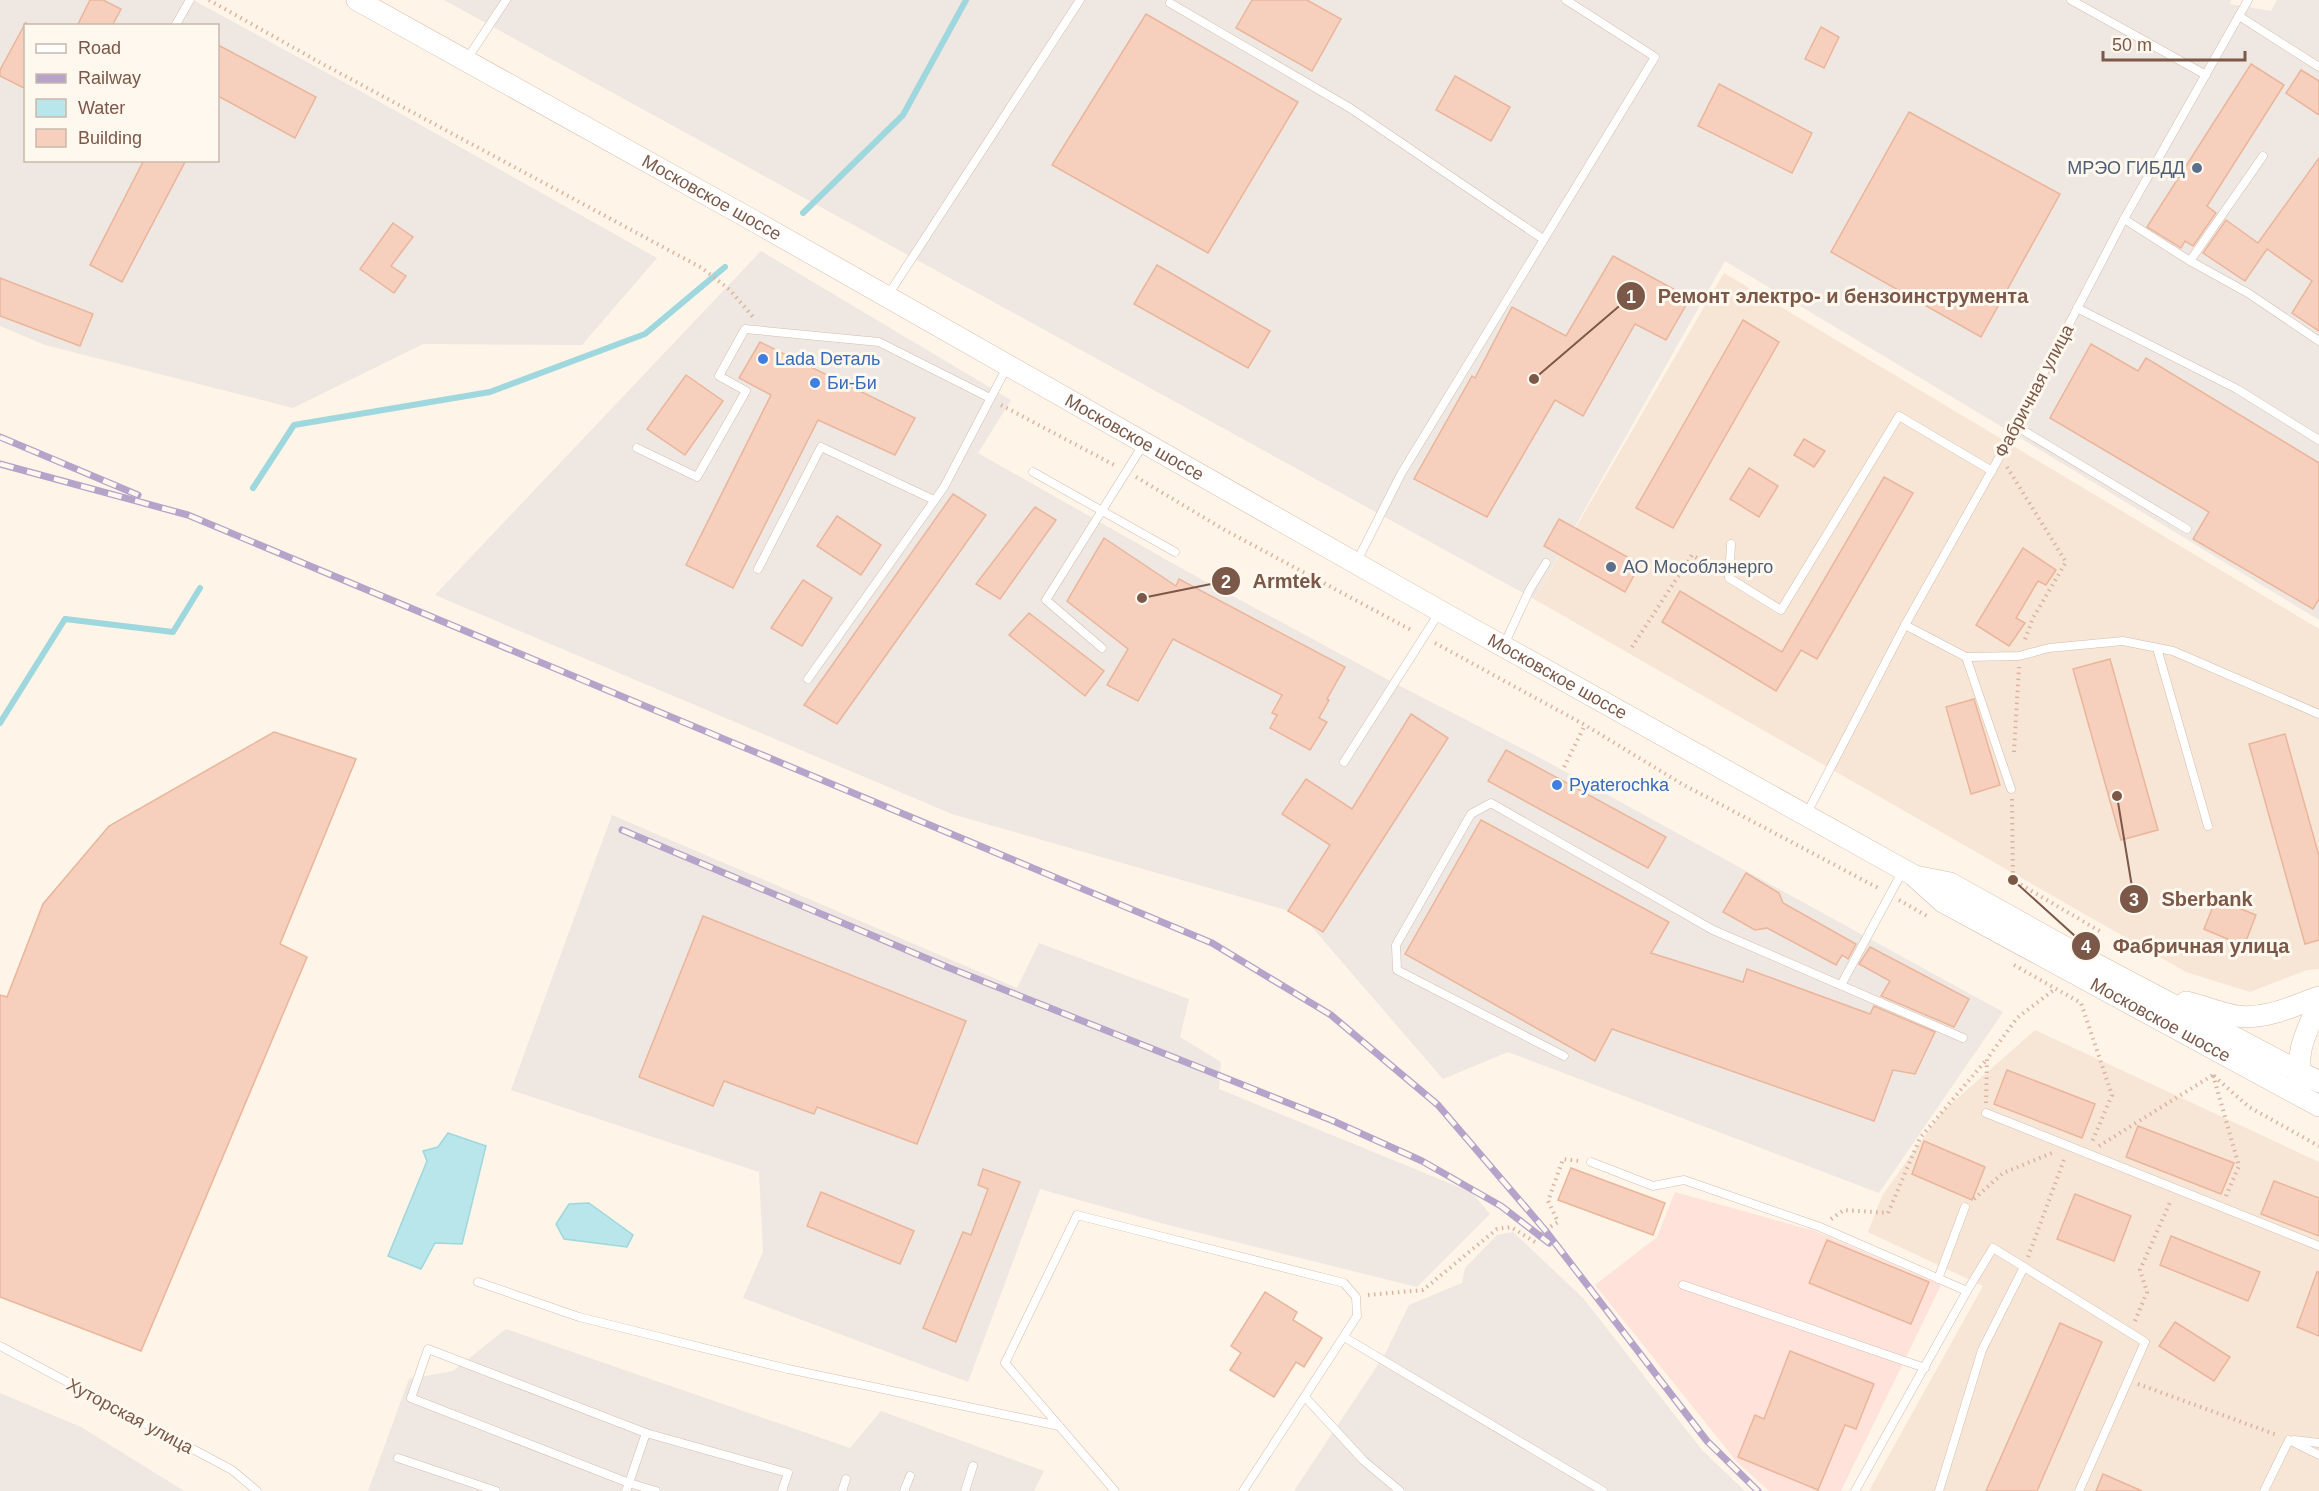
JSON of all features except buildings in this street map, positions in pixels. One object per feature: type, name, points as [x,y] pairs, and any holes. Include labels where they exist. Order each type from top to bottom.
[{"type":"main road","name":"Московское шоссе","points":[[357,0],[754,221],[1144,444],[1805,816],[1906,876],[1943,902],[2311,1101]]},
{"type":"main road","name":"Московское шоссе","points":[[1906,876],[1950,883],[2146,991],[2319,1082]]},
{"type":"main road","points":[[2146,991],[2236,1016],[2269,1013],[2319,997]]},
{"type":"main road","points":[[2311,1101],[2300,1072],[2301,1045],[2314,1014],[2319,1011]]},
{"type":"lane","points":[[176,24],[190,0]]},
{"type":"lane","points":[[466,61],[506,0]]},
{"type":"lane","points":[[887,298],[1080,0]]},
{"type":"lane","points":[[1356,564],[1401,474],[1655,57],[1566,0]]},
{"type":"lane","points":[[2071,0],[2206,75]]},
{"type":"lane","name":"Фабричная улица","points":[[1805,816],[1905,625],[1992,471],[2124,219],[2248,0]]},
{"type":"lane","points":[[1170,3],[1350,108],[1543,239]]},
{"type":"lane","points":[[2239,16],[2319,67]]},
{"type":"lane","points":[[2190,261],[2264,156]]},
{"type":"lane","points":[[2124,219],[2190,261],[2248,293],[2319,341]]},
{"type":"lane","points":[[2077,308],[2237,390],[2319,440]]},
{"type":"lane","points":[[637,448],[697,477],[746,391],[719,376],[745,329],[879,342],[990,398]]},
{"type":"lane","points":[[808,679],[944,487],[1007,366]]},
{"type":"lane","points":[[1731,544],[1729,578],[1781,609],[1899,416],[1992,471]]},
{"type":"lane","points":[[2016,426],[2187,529]]},
{"type":"lane","points":[[1102,648],[1046,600],[1144,444]]},
{"type":"lane","points":[[758,569],[821,447],[934,500]]},
{"type":"lane","points":[[1033,472],[1175,552]]},
{"type":"lane","points":[[1503,646],[1530,589],[1546,563]]},
{"type":"lane","points":[[1344,762],[1440,611]]},
{"type":"lane","points":[[1905,625],[1966,657],[2019,656],[2049,648],[2123,641],[2173,651],[2319,714]]},
{"type":"lane","points":[[2157,648],[2208,826]]},
{"type":"lane","points":[[1966,657],[2011,789]]},
{"type":"lane","points":[[1564,1056],[1397,970],[1396,945],[1471,814],[1491,803],[1713,930],[1963,1038]]},
{"type":"lane","points":[[1841,985],[1906,876]]},
{"type":"lane","points":[[1986,1113],[2319,1246]]},
{"type":"lane","points":[[1592,1162],[1653,1186],[1684,1180],[1820,1227],[1967,1291]]},
{"type":"lane","points":[[1938,1279],[1965,1207]]},
{"type":"lane","points":[[1115,1491],[1005,1363],[1077,1215],[1344,1282],[1356,1297],[1357,1316],[1243,1491]]},
{"type":"lane","points":[[1855,1491],[1993,1248],[2145,1342],[2079,1491]]},
{"type":"lane","points":[[1939,1491],[1982,1350],[2024,1267]]},
{"type":"lane","points":[[478,1282],[579,1317],[753,1361],[1059,1426]]},
{"type":"lane","points":[[1683,1285],[1925,1368]]},
{"type":"lane","points":[[1344,1337],[1603,1491]]},
{"type":"lane","name":"Хуторская улица","points":[[0,1346],[232,1470],[257,1491]]},
{"type":"lane","points":[[656,1491],[628,1487],[411,1398],[428,1349],[646,1433],[788,1473],[782,1491]]},
{"type":"lane","points":[[1305,1397],[1364,1461],[1400,1491]]},
{"type":"lane","points":[[628,1487],[646,1433]]},
{"type":"lane","points":[[2289,1440],[2319,1443]]},
{"type":"lane","points":[[2289,1440],[2319,1455]]},
{"type":"lane","points":[[2264,1491],[2289,1440]]},
{"type":"lane","points":[[398,1458],[496,1491]]},
{"type":"lane","points":[[965,1491],[974,1466]]},
{"type":"lane","points":[[904,1491],[910,1476]]},
{"type":"lane","points":[[842,1491],[846,1479]]},
{"type":"path","points":[[209,0],[319,62],[702,268],[730,290],[750,315],[774,332]]},
{"type":"path","points":[[990,398],[1126,472],[1223,529],[1585,725],[1682,784],[1825,858]]},
{"type":"path","points":[[2000,456],[2066,562],[2033,618],[2019,656],[2013,755]]},
{"type":"path","points":[[1632,647],[1692,555],[1729,578]]},
{"type":"path","points":[[1564,766],[1585,725]]},
{"type":"path","points":[[2011,789],[2013,880],[2103,933]]},
{"type":"path","points":[[1820,1227],[1844,1210],[1888,1213],[1920,1138],[1987,1059],[2017,1018],[2055,989]]},
{"type":"path","points":[[2081,1003],[2112,1095],[2088,1153]]},
{"type":"path","points":[[1986,1113],[1987,1059]]},
{"type":"path","points":[[2088,1153],[2213,1076]]},
{"type":"path","points":[[2213,1076],[2249,1107],[2319,1146]]},
{"type":"path","points":[[2213,1076],[2239,1166],[2222,1207]]},
{"type":"path","points":[[1965,1207],[2003,1173],[2069,1145]]},
{"type":"path","points":[[2024,1267],[2069,1145]]},
{"type":"path","points":[[1356,1297],[1423,1290],[1497,1229],[1511,1227],[1534,1242],[1545,1230],[1558,1222],[1548,1201],[1563,1159],[1592,1162]]},
{"type":"path","points":[[2130,1332],[2147,1292],[2140,1270],[2176,1188]]},
{"type":"path","points":[[2128,1380],[2289,1440]]},
{"type":"shaded area","points":[[0,0],[193,0],[657,258],[582,345],[423,344],[293,408],[45,345],[0,326]]},
{"type":"shaded area","points":[[444,0],[2231,0],[2230,4],[2271,11],[2277,0],[2319,0],[2319,620],[1725,261],[1534,599]]},
{"type":"shaded area","points":[[761,251],[1011,400],[978,453],[1179,567],[1394,683],[1533,754],[2003,1012],[1879,1193],[1508,1052],[1443,1079],[1311,926],[1289,911],[952,814],[435,595]]},
{"type":"shaded area","points":[[1724,273],[2319,629],[2319,969],[2307,970],[2250,992],[2186,972],[1534,599]]},
{"type":"shaded area","points":[[612,815],[1017,988],[1039,943],[1189,999],[1180,1037],[1221,1062],[1219,1089],[1471,1192],[1490,1214],[1417,1287],[1172,1226],[1040,1189],[968,1382],[743,1298],[763,1252],[759,1172],[511,1090]]},
{"type":"shaded area","points":[[2035,1030],[2319,1162],[2319,1491],[1869,1491],[1983,1286],[1868,1232],[1882,1196],[1942,1112]]},
{"type":"shaded area","points":[[1675,1192],[1815,1231],[1941,1285],[1841,1491],[1769,1491],[1737,1462],[1595,1285],[1657,1237]]},
{"type":"shaded area","points":[[1513,1232],[1583,1298],[1702,1450],[1745,1491],[1294,1491],[1385,1354],[1409,1305],[1462,1283],[1465,1268],[1497,1235]]},
{"type":"shaded area","points":[[506,1329],[850,1448],[881,1411],[1044,1471],[1034,1491],[368,1491],[409,1379],[453,1371]]},
{"type":"shaded area","points":[[0,1393],[81,1427],[184,1491],[0,1491]]},
{"type":"water","points":[[448,1133],[486,1146],[462,1244],[435,1243],[421,1269],[388,1256],[427,1161],[423,1151],[438,1147]]},
{"type":"water","points":[[589,1203],[633,1235],[627,1247],[564,1239],[556,1224],[569,1204]]},
{"type":"waterway","points":[[803,213],[903,115],[966,0]]},
{"type":"waterway","points":[[253,488],[294,425],[490,392],[645,334],[725,267]]},
{"type":"waterway","points":[[0,723],[65,619],[173,632],[200,588]]},
{"type":"railway","points":[[0,437],[138,495]]},
{"type":"railway","points":[[0,464],[188,515],[1212,943],[1331,1015],[1438,1105],[1545,1230],[1707,1441],[1758,1491]]},
{"type":"railway","points":[[622,830],[947,967],[1331,1120],[1422,1161],[1501,1206],[1549,1243]]},
{"type":"place","name":"МРЭО ГИБДД","points":[[2197,168]]},
{"type":"place","name":"Lada Dеталь","points":[[763,359]]},
{"type":"place","name":"Ремонт электро- и бензоинструмента","points":[[1534,379]]},
{"type":"place","name":"Би-Би","points":[[815,383]]},
{"type":"place","name":"АО Мособлэнерго","points":[[1611,567]]},
{"type":"place","name":"Armtek","points":[[1142,598]]},
{"type":"place","name":"Pyaterochka","points":[[1557,785]]},
{"type":"place","name":"Sberbank","points":[[2117,796]]},
{"type":"place","name":"Фабричная улица","points":[[2013,880]]}]
